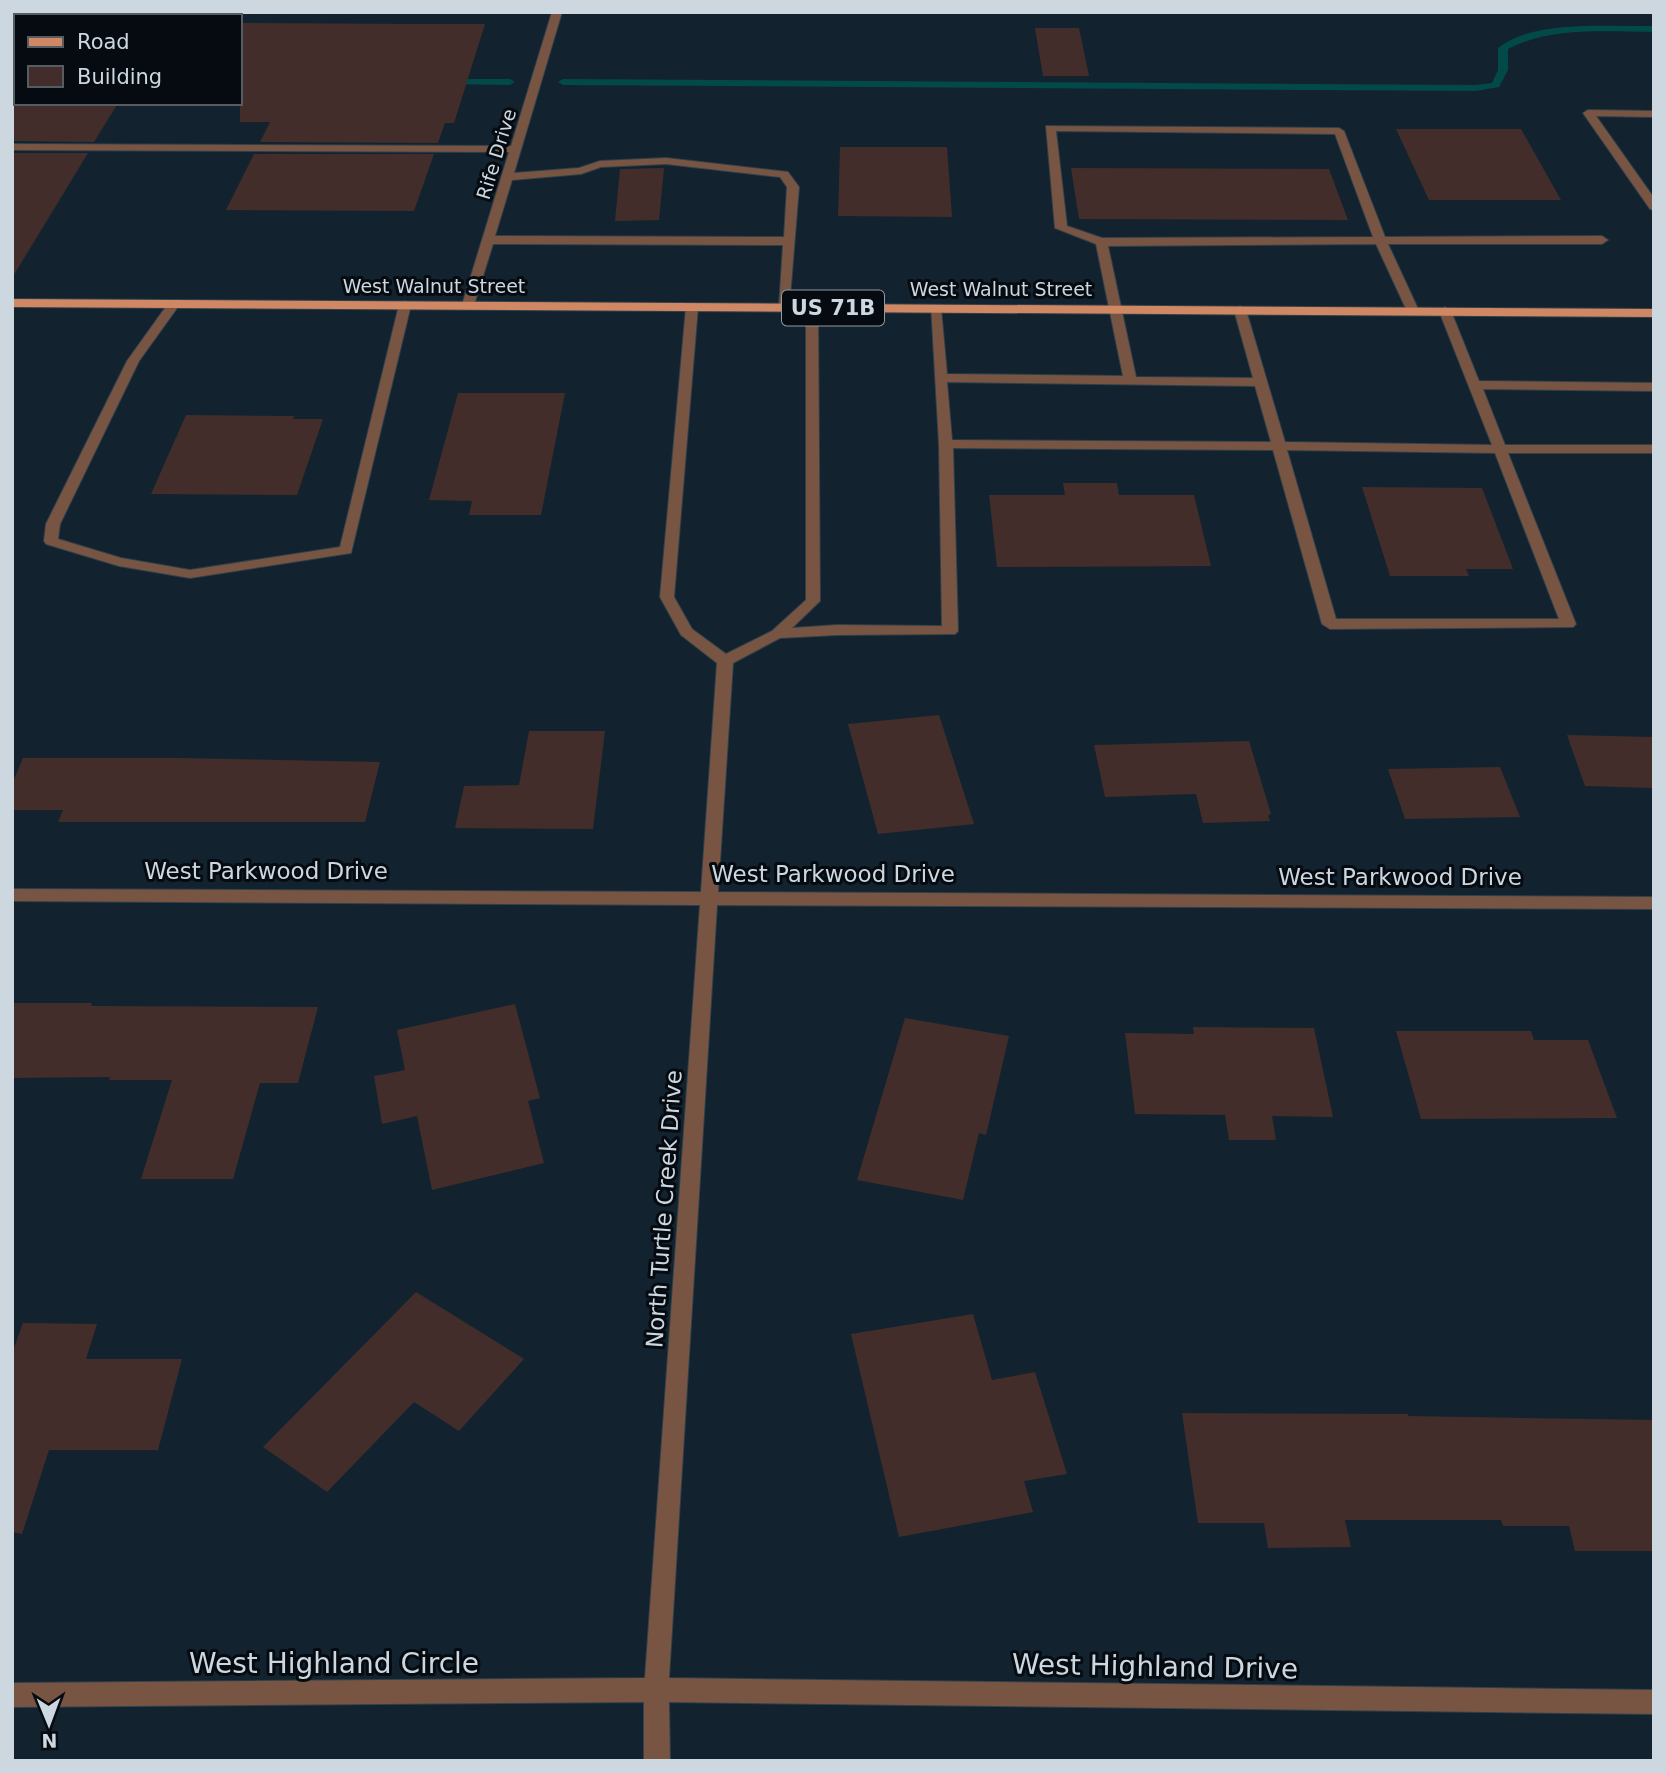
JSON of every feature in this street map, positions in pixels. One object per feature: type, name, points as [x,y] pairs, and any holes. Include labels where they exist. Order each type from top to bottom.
[{"type":"main road","name":"West Walnut Street","points":[[12,303],[1654,313]]},
{"type":"street","name":"Rife Drive","points":[[468,305],[557,12]]},
{"type":"street","points":[[1654,114],[1588,113],[1654,206]]},
{"type":"street","points":[[1413,311],[1381,242],[1339,131],[1050,128],[1061,228],[1101,242],[1381,242],[1602,240]]},
{"type":"street","points":[[12,147],[516,149]]},
{"type":"street","points":[[507,177],[581,171],[600,163],[666,161],[785,174],[793,187],[785,307]]},
{"type":"street","points":[[488,240],[789,241]]},
{"type":"street","points":[[1101,242],[1130,380]]},
{"type":"street","points":[[174,304],[133,361],[53,524],[51,541],[119,562],[190,573],[345,550],[405,305]]},
{"type":"street","points":[[692,307],[667,597],[686,632],[726,662],[777,634],[813,601],[812,308]]},
{"type":"street","points":[[777,634],[837,630],[950,631],[946,444],[935,308]]},
{"type":"street","points":[[1240,310],[1330,624],[1568,624],[1445,312]]},
{"type":"street","points":[[941,378],[1259,382]]},
{"type":"street","points":[[1475,385],[1654,387]]},
{"type":"street","points":[[946,444],[1654,449]]},
{"type":"street","name":"North Turtle Creek Drive","points":[[657,1761],[656,1690],[726,662]]},
{"type":"street","name":"West Parkwood Drive","points":[[12,895],[1654,903]]},
{"type":"street","name":"West Highland Circle","points":[[12,1695],[656,1690]]},
{"type":"street","name":"West Highland Drive","points":[[656,1690],[1654,1702]]},
{"type":"building","points":[[242,23],[485,24],[454,123],[445,123],[438,143],[260,142],[270,122],[240,122]]},
{"type":"building","points":[[1035,28],[1079,28],[1089,76],[1043,76]]},
{"type":"building","points":[[12,103],[117,105],[94,142],[12,141]]},
{"type":"building","points":[[1396,129],[1521,129],[1561,200],[1429,200]]},
{"type":"building","points":[[840,147],[947,147],[952,217],[838,216]]},
{"type":"building","points":[[12,153],[88,153],[12,278]]},
{"type":"building","points":[[254,154],[434,154],[414,211],[226,210]]},
{"type":"building","points":[[664,168],[659,220],[615,221],[620,169]]},
{"type":"building","points":[[1071,168],[1329,169],[1348,220],[1079,219]]},
{"type":"building","points":[[458,393],[565,393],[541,515],[469,515],[472,501],[429,500]]},
{"type":"building","points":[[186,415],[294,416],[293,419],[323,419],[297,495],[151,494]]},
{"type":"building","points":[[1063,483],[1117,483],[1119,495],[1194,495],[1211,566],[997,567],[989,495],[1065,495]]},
{"type":"building","points":[[1362,487],[1482,488],[1513,569],[1466,569],[1469,576],[1390,576]]},
{"type":"building","points":[[939,715],[974,824],[878,834],[848,724]]},
{"type":"building","points":[[529,731],[605,731],[593,829],[455,828],[464,786],[519,785]]},
{"type":"building","points":[[1567,735],[1654,737],[1654,788],[1585,786]]},
{"type":"building","points":[[1249,741],[1271,814],[1268,815],[1270,821],[1203,823],[1196,794],[1105,797],[1094,745]]},
{"type":"building","points":[[23,758],[380,762],[365,822],[58,822],[63,810],[12,810],[12,784]]},
{"type":"building","points":[[1500,767],[1520,817],[1405,819],[1388,769]]},
{"type":"building","points":[[12,1003],[318,1007],[298,1083],[260,1083],[233,1179],[141,1179],[172,1080],[109,1080],[110,1077],[12,1078]]},
{"type":"building","points":[[515,1004],[540,1098],[528,1101],[544,1163],[432,1190],[417,1116],[382,1124],[374,1076],[405,1070],[397,1030]]},
{"type":"building","points":[[905,1018],[1009,1036],[986,1135],[979,1133],[963,1200],[857,1180]]},
{"type":"building","points":[[1193,1027],[1314,1028],[1333,1117],[1272,1116],[1276,1140],[1229,1140],[1225,1115],[1135,1114],[1125,1033],[1194,1034]]},
{"type":"building","points":[[1396,1031],[1531,1031],[1534,1040],[1588,1040],[1617,1118],[1421,1119]]},
{"type":"building","points":[[416,1292],[524,1359],[459,1431],[414,1402],[327,1492],[263,1447]]},
{"type":"building","points":[[973,1314],[992,1380],[1035,1372],[1067,1474],[1024,1481],[1033,1512],[899,1537],[851,1334]]},
{"type":"building","points":[[23,1323],[97,1324],[86,1359],[182,1359],[158,1450],[49,1450],[22,1534],[12,1532],[12,1353]]},
{"type":"building","points":[[1182,1413],[1408,1414],[1654,1420],[1654,1551],[1575,1551],[1569,1526],[1503,1526],[1501,1520],[1345,1520],[1351,1547],[1268,1548],[1264,1523],[1198,1523]]},
{"type":"waterway","points":[[563,82],[1476,88],[1496,85],[1503,70],[1503,48],[1518,40],[1576,30],[1654,29]]},
{"type":"waterway","points":[[445,82],[510,82]]}]
